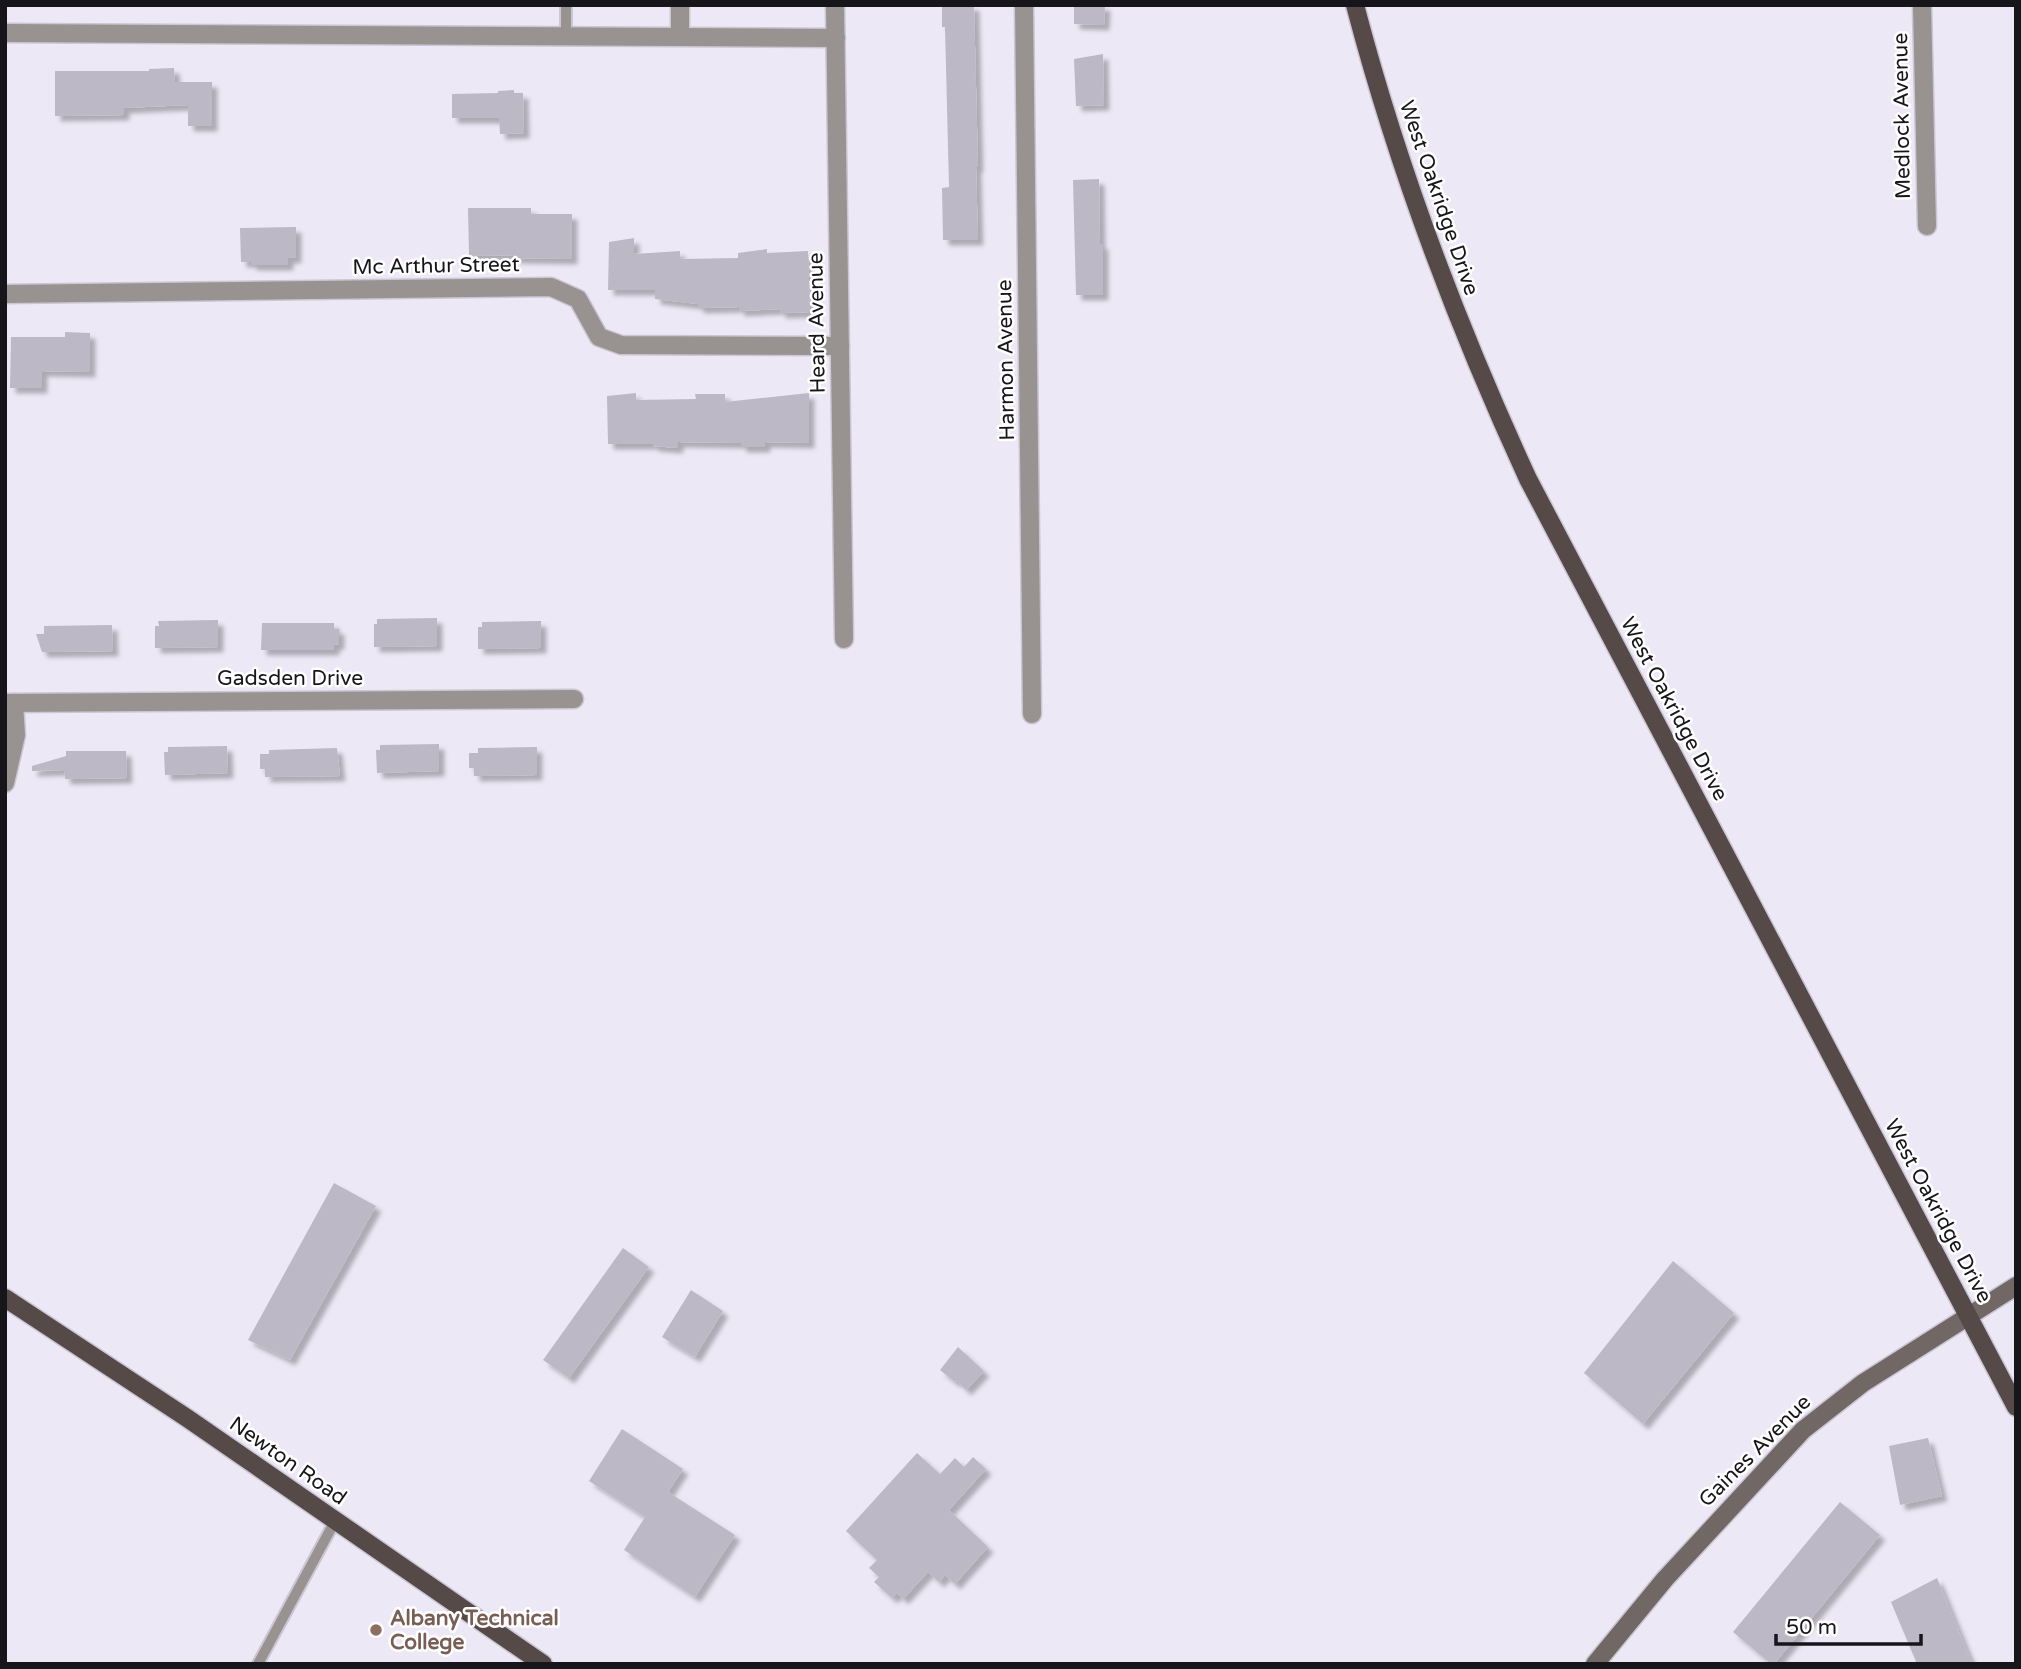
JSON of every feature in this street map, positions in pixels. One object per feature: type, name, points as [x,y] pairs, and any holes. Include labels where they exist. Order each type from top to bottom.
[{"type":"main road","name":"West Oakridge Drive","points":[[1355,5],[1415,206],[1468,344],[1523,468],[2016,1407]]},
{"type":"main road","name":"Newton Road","points":[[5,1298],[187,1419],[543,1664]]},
{"type":"street","points":[[680,5],[680,36]]},
{"type":"street","name":"Heard Avenue","points":[[835,5],[844,639]]},
{"type":"street","name":"Harmon Avenue","points":[[1024,5],[1032,714]]},
{"type":"street","name":"Medlock Avenue","points":[[1922,5],[1927,226]]},
{"type":"street","points":[[5,33],[836,38]]},
{"type":"street","name":"Mc Arthur Street","points":[[5,294],[551,287],[578,299],[599,337],[621,345],[840,346]]},
{"type":"street","name":"Gadsden Drive","points":[[10,703],[574,699]]},
{"type":"street","points":[[5,783],[16,735],[10,703]]},
{"type":"street","name":"Gaines Avenue","points":[[1595,1664],[1682,1560],[1803,1430],[1863,1383],[2016,1286]]},
{"type":"lane","points":[[566,5],[566,36]]},
{"type":"lane","points":[[258,1664],[335,1521]]},
{"type":"building","points":[[942,5],[974,5],[978,240],[943,240],[942,188],[949,187],[945,27],[942,27]]},
{"type":"building","points":[[1074,5],[1105,5],[1104,25],[1074,24]]},
{"type":"building","points":[[1103,54],[1104,105],[1076,106],[1074,59]]},
{"type":"building","points":[[174,68],[175,82],[212,82],[212,126],[188,126],[188,105],[124,108],[124,115],[55,116],[55,71],[149,71]]},
{"type":"building","points":[[514,90],[514,93],[523,93],[524,133],[500,134],[499,118],[452,118],[452,94]]},
{"type":"building","points":[[1099,179],[1103,295],[1076,295],[1073,180]]},
{"type":"building","points":[[468,208],[531,208],[531,214],[572,214],[572,259],[514,258],[515,255],[469,256]]},
{"type":"building","points":[[296,227],[296,258],[288,258],[288,265],[251,265],[251,262],[241,262],[240,228]]},
{"type":"building","points":[[634,238],[634,254],[680,251],[680,259],[738,258],[738,253],[767,249],[767,253],[808,251],[810,312],[780,313],[780,309],[739,311],[739,307],[698,308],[698,304],[655,299],[655,290],[608,290],[609,242]]},
{"type":"building","points":[[65,332],[90,333],[90,372],[42,371],[42,388],[10,388],[11,337],[65,337]]},
{"type":"building","points":[[636,393],[636,400],[696,399],[695,394],[725,394],[725,402],[809,393],[809,443],[765,442],[765,447],[741,447],[741,443],[678,442],[678,448],[653,444],[608,444],[607,396]]},
{"type":"building","points":[[437,618],[437,646],[374,647],[374,624],[377,624],[377,619]]},
{"type":"building","points":[[218,620],[218,647],[155,648],[155,626],[159,626],[158,621]]},
{"type":"building","points":[[541,621],[541,648],[478,649],[478,627],[482,627],[482,622]]},
{"type":"building","points":[[262,623],[334,623],[334,629],[339,629],[339,644],[334,645],[334,650],[261,650]]},
{"type":"building","points":[[112,625],[113,651],[42,652],[36,634],[44,634],[44,626]]},
{"type":"building","points":[[439,744],[439,771],[377,773],[376,750],[380,750],[380,745]]},
{"type":"building","points":[[227,746],[228,773],[165,775],[164,752],[168,752],[168,747]]},
{"type":"building","points":[[537,747],[537,775],[474,776],[474,768],[469,768],[469,753],[478,753],[478,748]]},
{"type":"building","points":[[337,748],[340,776],[265,777],[265,769],[260,769],[260,754],[269,754],[269,750]]},
{"type":"building","points":[[66,751],[126,751],[127,778],[65,779],[64,770],[32,771],[32,766],[66,756]]},
{"type":"building","points":[[334,1183],[376,1206],[290,1360],[248,1340]]},
{"type":"building","points":[[623,1248],[649,1267],[569,1378],[543,1360]]},
{"type":"building","points":[[1673,1261],[1734,1313],[1643,1424],[1584,1373]]},
{"type":"building","points":[[691,1290],[723,1311],[695,1357],[662,1337]]},
{"type":"building","points":[[958,1347],[984,1371],[966,1390],[940,1370]]},
{"type":"building","points":[[622,1429],[683,1469],[668,1492],[735,1535],[695,1597],[624,1550],[645,1517],[589,1481]]},
{"type":"building","points":[[1928,1438],[1942,1496],[1900,1505],[1889,1446]]},
{"type":"building","points":[[917,1453],[940,1474],[955,1458],[964,1467],[973,1457],[986,1469],[949,1510],[988,1547],[955,1584],[945,1575],[939,1582],[928,1572],[903,1599],[897,1593],[892,1598],[874,1582],[879,1577],[869,1568],[877,1560],[846,1531]]},
{"type":"building","points":[[1840,1502],[1880,1535],[1774,1664],[1771,1664],[1733,1632]]},
{"type":"building","points":[[1937,1578],[1972,1664],[1917,1664],[1891,1602]]},
{"type":"place","name":"Albany Technical College","points":[[376,1630]]}]
